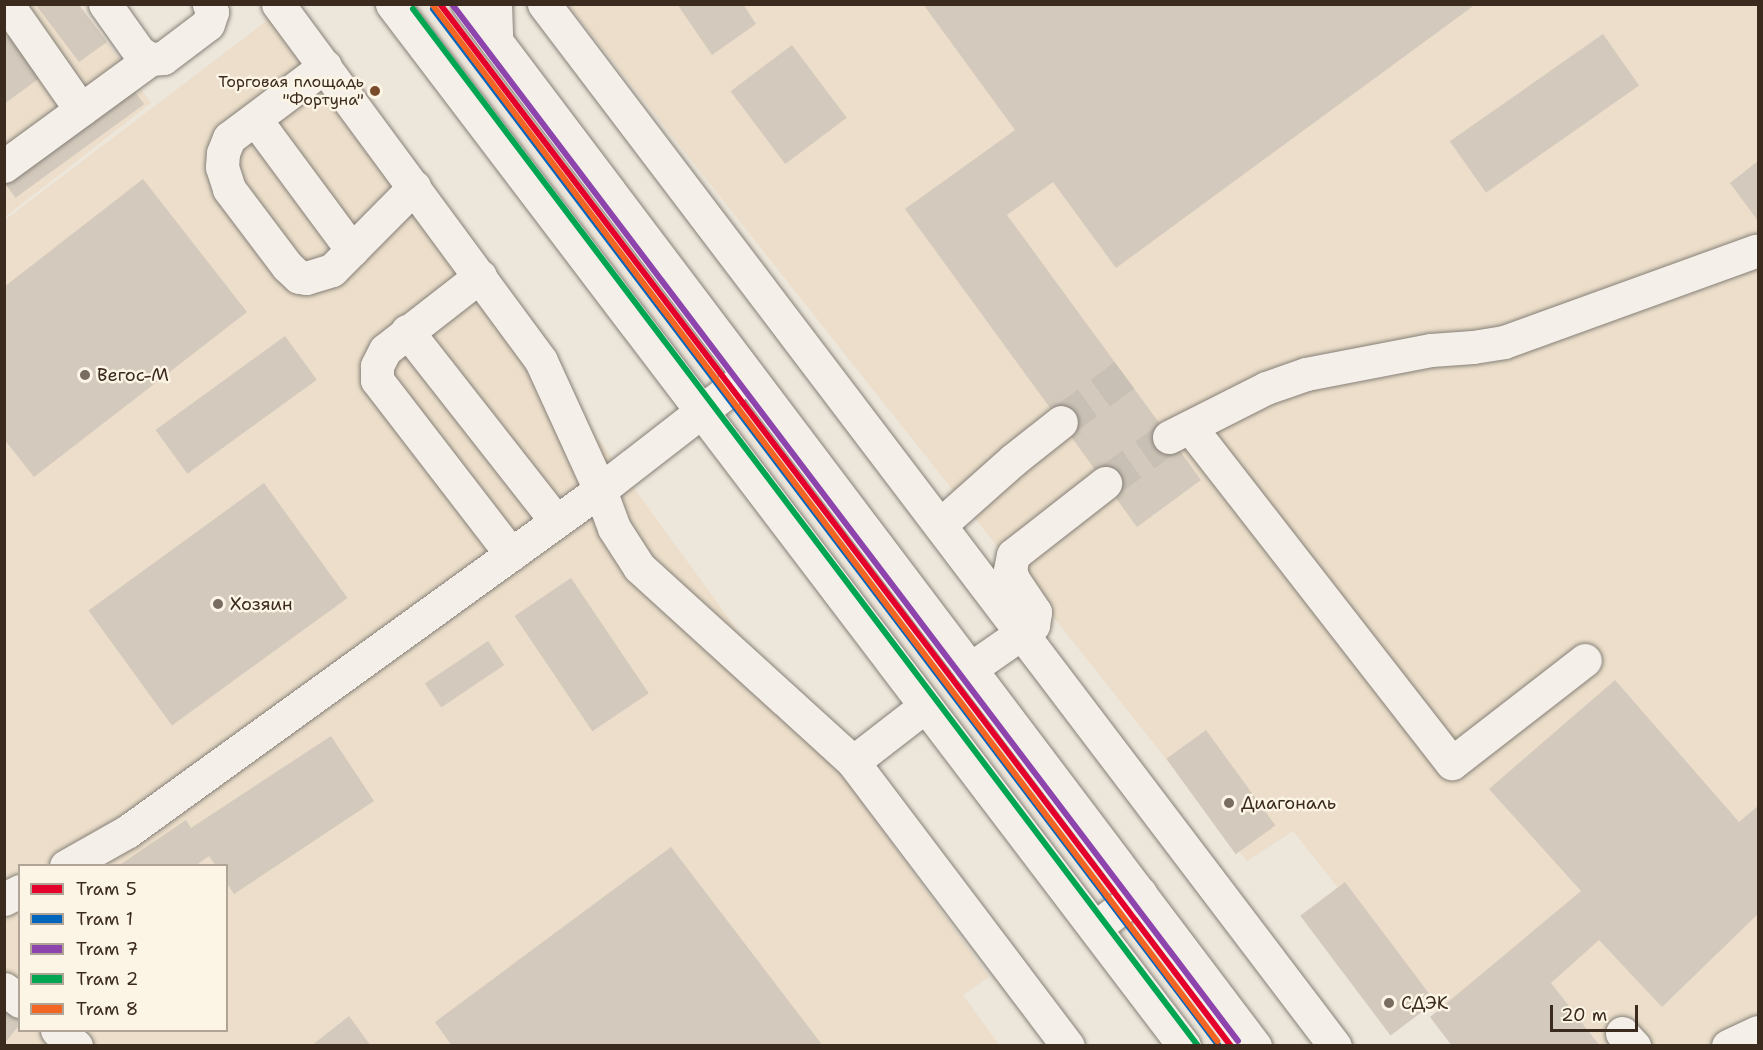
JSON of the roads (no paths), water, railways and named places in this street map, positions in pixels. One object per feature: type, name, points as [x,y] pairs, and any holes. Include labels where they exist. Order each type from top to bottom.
[{"type":"main road","points":[[105,4],[140,52],[150,60]]},
{"type":"main road","points":[[4,166],[150,60],[164,58],[208,24],[212,12],[209,4]]},
{"type":"main road","points":[[279,4],[541,361],[600,490],[614,528],[639,567],[853,762],[1068,1046]]},
{"type":"main road","points":[[392,4],[924,707],[1184,1046]]},
{"type":"main road","points":[[468,4],[1255,1046]]},
{"type":"main road","points":[[495,4],[496,42]]},
{"type":"main road","points":[[7,7],[81,110]]},
{"type":"main road","points":[[550,7],[1335,1046]]},
{"type":"main road","points":[[325,66],[229,138],[225,145],[222,166],[229,189],[298,278],[313,278],[332,270],[414,187]]},
{"type":"main road","points":[[255,119],[352,250]]},
{"type":"main road","points":[[1586,660],[1452,763],[1179,432],[1266,388],[1306,374],[1431,350],[1504,342],[1756,251]]},
{"type":"main road","points":[[480,276],[385,350],[377,366],[377,380],[511,554]]},
{"type":"main road","points":[[407,331],[556,521]]},
{"type":"main road","points":[[70,864],[128,831],[600,490],[699,410],[748,375]]},
{"type":"main road","points":[[940,525],[1013,460],[1061,422]]},
{"type":"main road","points":[[970,669],[1033,625],[1035,612],[1012,579],[1010,570],[1013,555],[1105,483]]},
{"type":"main road","points":[[853,762],[924,707]]},
{"type":"main road","points":[[4,899],[18,892]]},
{"type":"main road","points":[[1095,928],[1140,893]]},
{"type":"main road","points":[[4,989],[18,1000]]},
{"type":"main road","points":[[59,1032],[76,1046]]},
{"type":"main road","points":[[1728,1046],[1758,1032]]},
{"type":"tunnel","points":[[1061,422],[1124,375]]},
{"type":"tunnel","points":[[1105,483],[1169,437]]},
{"type":"tram line","name":"8","points":[[432,4],[1217,1041]]},
{"type":"tram line","name":"5","points":[[440,4],[1231,1046]]},
{"type":"tram line","name":"7","points":[[452,4],[1238,1041]]},
{"type":"tram line","name":"2","points":[[413,9],[1198,1046]]},
{"type":"tram line","name":"1","points":[[433,9],[1219,1046]]},
{"type":"place","name":"Торговая площадь \"Фортуна\"","points":[[375,91]]},
{"type":"place","name":"Вегос-М","points":[[85,375]]},
{"type":"place","name":"Хозяин","points":[[218,604]]},
{"type":"place","name":"Диагональ","points":[[1229,803]]},
{"type":"place","name":"СДЭК","points":[[1389,1003]]}]
